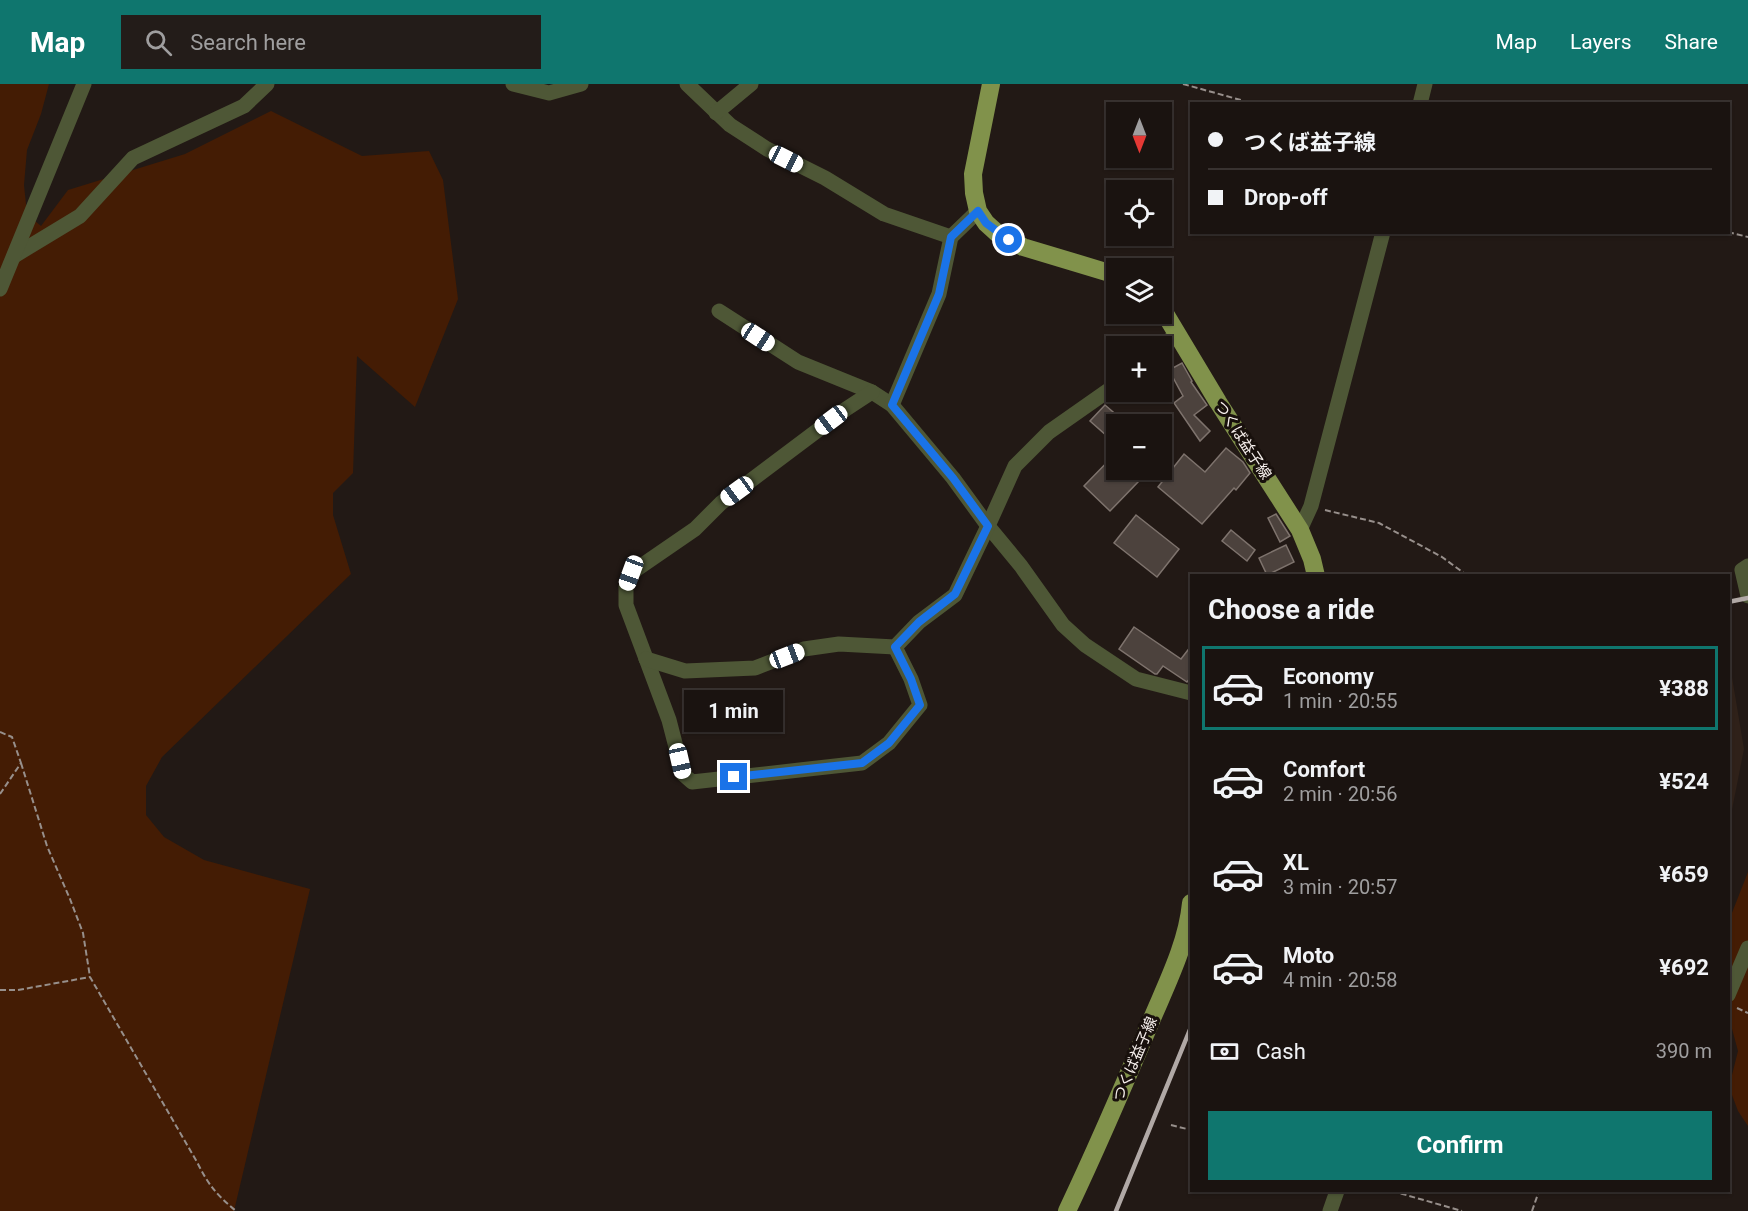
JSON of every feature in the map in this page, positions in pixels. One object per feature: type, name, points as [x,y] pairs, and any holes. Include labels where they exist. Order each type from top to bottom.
[{"type":"main road","points":[[992,84],[973,174],[978,211],[997,233],[1023,247],[1106,272]]},
{"type":"main road","name":"つくば益子線","points":[[1171,324],[1300,530],[1316,574]]},
{"type":"main road","name":"つくば益子線","points":[[1067,1211],[1121,1092],[1168,980],[1187,931],[1190,910]]},
{"type":"street","points":[[0,289],[84,84]]},
{"type":"street","points":[[14,256],[80,216],[134,158],[244,106],[267,84]]},
{"type":"street","points":[[513,84],[549,93],[581,84]]},
{"type":"street","points":[[687,84],[730,125],[767,149],[825,178],[884,214],[951,237]]},
{"type":"street","points":[[716,113],[751,84]]},
{"type":"street","points":[[1420,102],[1425,84]]},
{"type":"street","points":[[892,405],[939,294],[951,237],[978,211]]},
{"type":"street","points":[[1300,530],[1311,506],[1382,234]]},
{"type":"street","points":[[719,311],[798,362],[872,392],[892,405],[953,478],[1063,625],[1085,645],[1136,679],[1190,693]]},
{"type":"street","points":[[1172,338],[1177,333]]},
{"type":"street","points":[[872,392],[721,503],[695,529],[631,573],[626,587],[626,605],[669,720],[683,774],[692,782],[862,763],[889,743],[920,705],[911,679],[895,647]]},
{"type":"street","points":[[646,659],[685,671],[755,668],[804,649],[839,644],[895,647],[919,622],[955,594],[1015,466],[1049,432],[1106,392]]},
{"type":"street","points":[[1748,566],[1743,570],[1748,596]]},
{"type":"street","points":[[1730,990],[1748,948]]},
{"type":"street","points":[[1330,1211],[1337,1192]]},
{"type":"path","points":[[1183,84],[1248,102]]},
{"type":"path","points":[[1730,232],[1748,237]]},
{"type":"path","points":[[1311,506],[1379,523],[1442,557],[1465,574]]},
{"type":"path","points":[[0,732],[12,737],[46,846],[83,933],[90,977],[208,1183],[236,1211]]},
{"type":"path","points":[[0,794],[21,763]]},
{"type":"path","points":[[0,990],[18,990],[90,977]]},
{"type":"path","points":[[1730,1005],[1748,1012]]},
{"type":"path","points":[[1171,1125],[1190,1130]]},
{"type":"path","points":[[1396,1192],[1462,1211]]},
{"type":"path","points":[[1532,1211],[1539,1192]]},
{"type":"shaded area","points":[[0,84],[49,84],[41,114],[27,150],[24,185],[27,214],[41,226],[68,190],[185,154],[271,111],[362,156],[429,151],[443,180],[458,299],[415,407],[357,356],[353,473],[333,493],[333,515],[351,574],[162,757],[146,786],[146,815],[164,837],[204,860],[310,889],[234,1211],[0,1211]]},
{"type":"shaded area","points":[[1730,665],[1744,749],[1730,820]]},
{"type":"shaded area","points":[[1748,872],[1748,1126],[1738,1111],[1730,1090],[1738,1051],[1730,1021],[1730,918]]},
{"type":"building","points":[[1182,363],[1191,382],[1207,405],[1194,415],[1210,431],[1200,441],[1174,403],[1183,396],[1172,376],[1172,368]]},
{"type":"building","points":[[1105,405],[1115,414],[1106,414],[1106,435],[1090,421]]},
{"type":"building","points":[[1226,448],[1243,462],[1250,473],[1202,524],[1158,487],[1164,480],[1172,480],[1172,469],[1184,454],[1205,472]]},
{"type":"building","points":[[1106,463],[1106,480],[1136,480],[1138,482],[1110,511],[1084,486]]},
{"type":"building","points":[[1276,514],[1290,536],[1280,542],[1268,518]]},
{"type":"building","points":[[1136,515],[1179,549],[1157,577],[1114,543]]},
{"type":"building","points":[[1231,530],[1255,550],[1247,561],[1222,541]]},
{"type":"building","points":[[1286,545],[1294,562],[1267,574],[1259,558]]},
{"type":"building","points":[[1134,627],[1181,659],[1190,647],[1190,678],[1187,682],[1163,666],[1155,674],[1119,649]]},
{"type":"railway","points":[[1730,602],[1748,598]]},
{"type":"railway","points":[[1116,1211],[1190,1029]]},
{"type":"route","points":[[734,777],[862,763],[889,743],[920,705],[911,679],[895,647],[919,622],[955,594],[988,526],[953,478],[892,405],[939,294],[951,237],[978,211],[986,223],[1009,240]]}]
